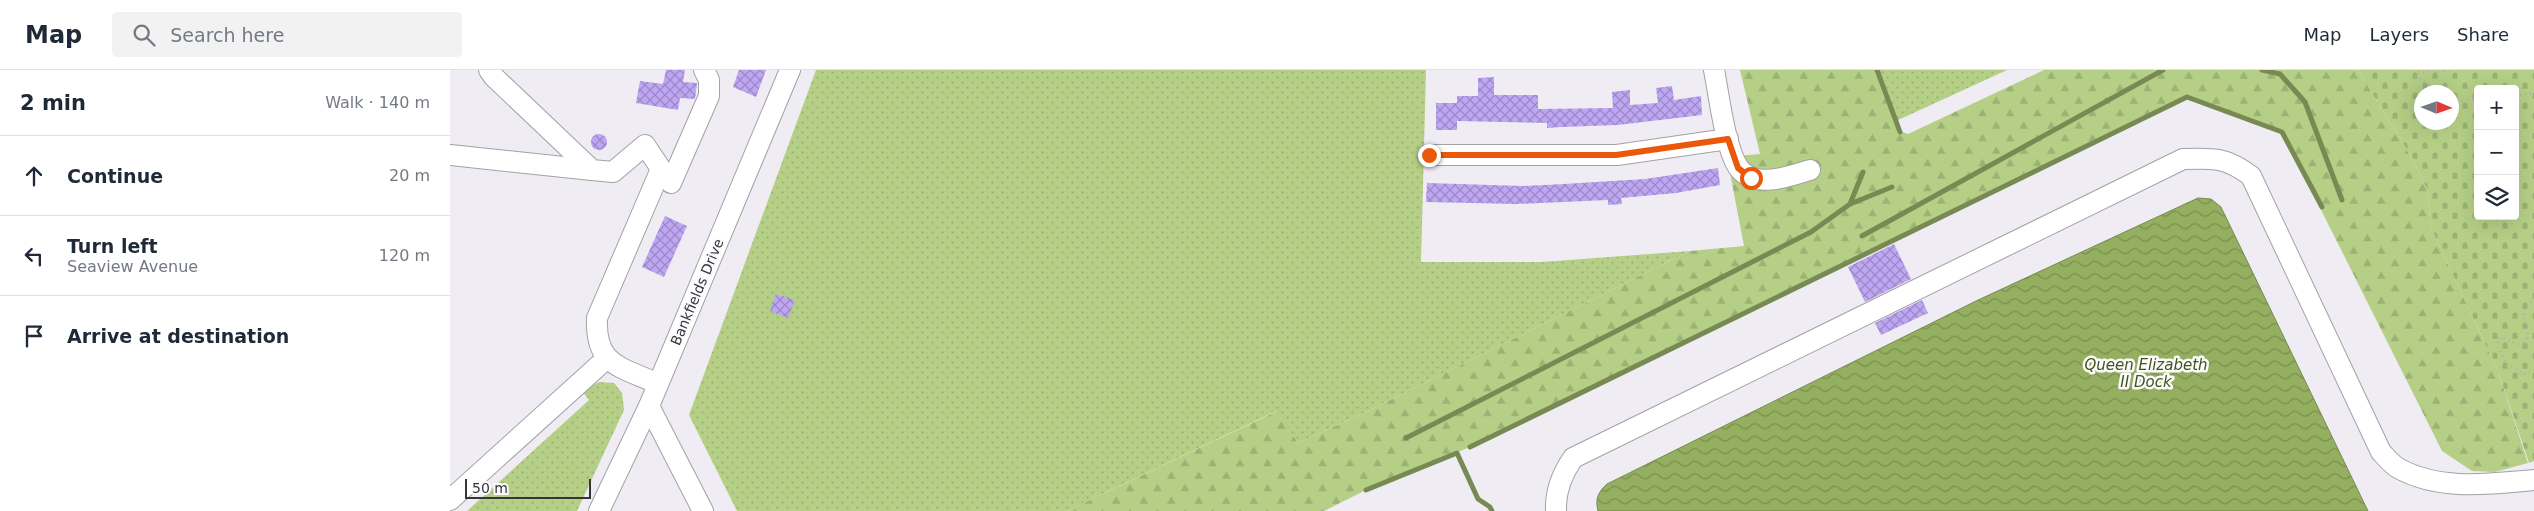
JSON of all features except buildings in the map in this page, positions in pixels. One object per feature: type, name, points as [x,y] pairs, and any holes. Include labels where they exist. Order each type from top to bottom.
[{"type":"street","points":[[489,70],[494,77],[592,170]]},
{"type":"street","points":[[450,155],[613,172],[645,145],[671,183],[709,96],[709,80],[704,70]]},
{"type":"street","name":"Bankfields Drive","points":[[599,511],[649,406],[790,70]]},
{"type":"street","points":[[1714,70],[1728,139],[1738,168],[1751,178],[1776,178],[1810,170]]},
{"type":"street","points":[[1429,155],[1616,155],[1728,139]]},
{"type":"street","points":[[1556,511],[1555,497],[1565,470],[1573,458],[2183,159],[2208,158],[2233,163],[2251,176],[2381,452],[2397,467],[2422,477],[2465,485],[2534,480]]},
{"type":"street","points":[[658,384],[606,360],[596,338],[597,318],[661,169]]},
{"type":"street","points":[[450,500],[606,360]]},
{"type":"street","points":[[649,406],[703,511]]},
{"type":"path","points":[[2428,85],[2413,73],[2449,70]]},
{"type":"path","points":[[2519,95],[2534,93]]},
{"type":"path","points":[[2459,101],[2474,99]]},
{"type":"path","points":[[2534,298],[2523,313],[2528,335],[2523,347],[2501,337],[2497,345],[2507,365],[2523,374],[2534,371]]},
{"type":"green space","points":[[816,70],[1426,70],[1421,262],[1542,262],[1690,251],[1360,415],[1298,443],[1276,411],[1067,511],[737,511],[689,415]]},
{"type":"green space","points":[[1740,70],[1877,70],[1900,131],[1908,134],[2044,70],[2358,70],[2410,155],[2427,189],[2431,228],[2498,371],[2528,463],[2495,472],[2472,471],[2442,451],[2282,132],[2187,97],[1470,447],[1366,490],[1324,511],[1067,511],[1277,411],[1298,443],[1360,415],[1690,251],[1744,246],[1727,157],[1760,154]]},
{"type":"green space","points":[[1877,70],[2007,70],[1896,121]]},
{"type":"green space","points":[[2358,70],[2534,70],[2534,461],[2529,463],[2498,371],[2431,228],[2427,189],[2410,155]]},
{"type":"green space","points":[[599,382],[614,383],[622,393],[624,410],[577,511],[467,511],[589,400],[582,391]]},
{"type":"water","name":"Queen Elizabeth II Dock","points":[[2198,198],[2211,199],[2221,207],[2368,511],[1598,511],[1598,496],[1607,484],[1976,301]]},
{"type":"waterway","points":[[1877,70],[1900,132]]},
{"type":"waterway","points":[[1862,236],[2163,70]]},
{"type":"waterway","points":[[2262,70],[2280,74],[2305,102],[2342,200]]},
{"type":"waterway","points":[[1470,447],[2187,97],[2282,132],[2322,207]]},
{"type":"waterway","points":[[1850,204],[1863,172]]},
{"type":"waterway","points":[[1406,438],[1811,232],[1850,204],[1892,187]]},
{"type":"waterway","points":[[1366,490],[1457,453],[1478,499],[1490,507],[1492,511]]},
{"type":"route","points":[[1429,155],[1616,155],[1728,139],[1738,168],[1751,178]]}]
